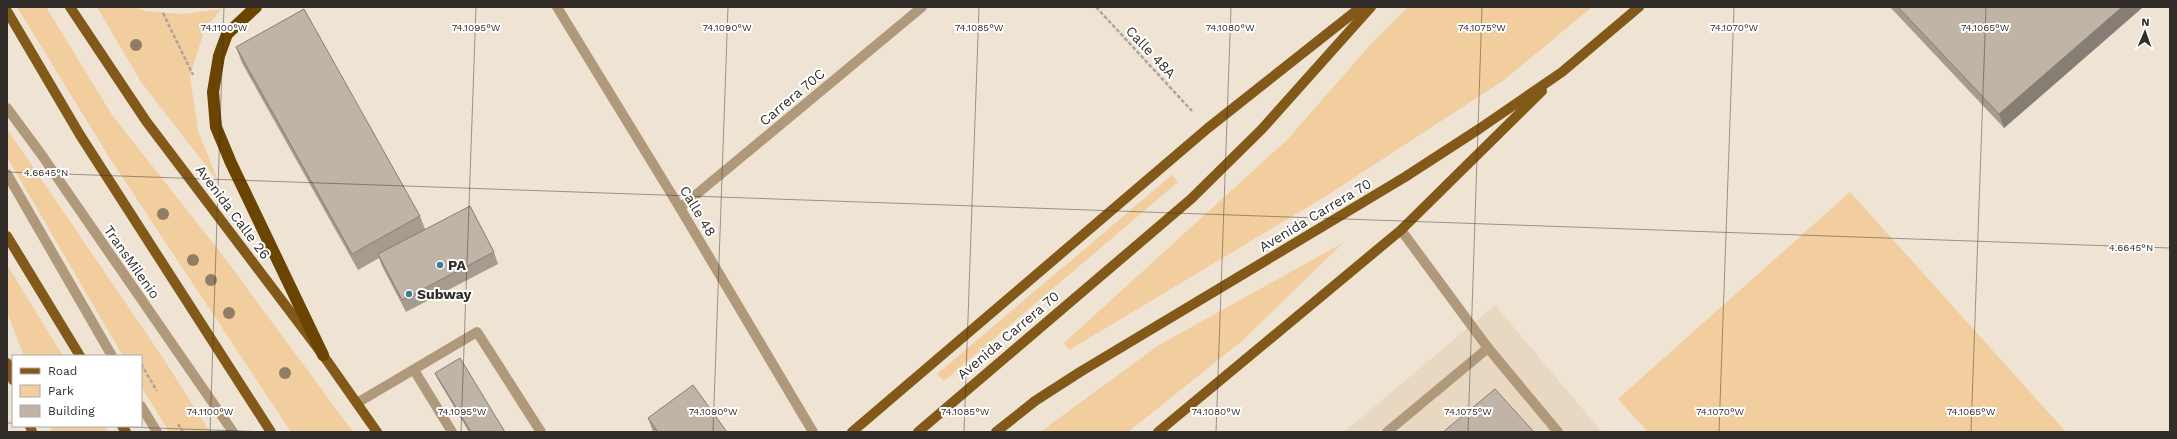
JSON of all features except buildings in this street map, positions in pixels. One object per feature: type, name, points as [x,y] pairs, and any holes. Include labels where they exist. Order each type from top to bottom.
[{"type":"highway","points":[[256,7],[227,34],[219,56],[214,92],[216,127],[231,163],[322,355]]},
{"type":"main road","name":"Avenida Calle 26","points":[[70,7],[146,121],[322,355],[377,432]]},
{"type":"main road","points":[[852,432],[1208,128],[1361,7]]},
{"type":"main road","name":"Avenida Carrera 70","points":[[918,432],[1191,199],[1262,129],[1371,7]]},
{"type":"main road","name":"Avenida Carrera 70","points":[[996,432],[1035,401],[1080,372],[1405,177],[1562,72],[1639,7]]},
{"type":"main road","points":[[7,11],[80,135],[271,432]]},
{"type":"main road","points":[[1158,432],[1401,230],[1562,72]]},
{"type":"main road","points":[[7,236],[79,355]]},
{"type":"main road","points":[[7,363],[12,377]]},
{"type":"street","name":"Calle 48","points":[[556,7],[680,208],[813,432]]},
{"type":"street","name":"Carrera 70C","points":[[680,208],[922,7]]},
{"type":"street","name":"TransMilenio","points":[[7,108],[41,154],[234,432]]},
{"type":"street","points":[[7,174],[111,355]]},
{"type":"street","points":[[1401,230],[1488,348],[1558,432]]},
{"type":"street","points":[[357,403],[477,332],[541,432]]},
{"type":"street","points":[[1386,432],[1488,348]]},
{"type":"street","points":[[414,370],[452,432]]},
{"type":"street","points":[[142,408],[157,432]]},
{"type":"path","name":"Calle 48A","points":[[1096,7],[1192,111]]},
{"type":"path","points":[[163,12],[195,78]]},
{"type":"shaded area","points":[[1495,305],[1602,432],[1344,432]]},
{"type":"green space","points":[[17,7],[46,7],[112,115],[224,257],[353,432],[291,432],[109,157]]},
{"type":"green space","points":[[97,7],[133,7],[146,11],[183,14],[221,9],[204,31],[190,76],[198,131],[218,181],[141,82]]},
{"type":"green space","points":[[1408,7],[1592,7],[1504,80],[1326,196],[1069,350],[1064,343],[1288,139],[1371,44]]},
{"type":"green space","points":[[7,129],[161,355],[210,432],[169,432],[142,388],[142,355],[122,355],[7,157]]},
{"type":"green space","points":[[1172,175],[1178,182],[944,381],[937,374]]},
{"type":"green space","points":[[1850,192],[2066,432],[1648,432],[1618,399]]},
{"type":"green space","points":[[1343,243],[1243,340],[1128,432],[1040,432],[1159,345]]},
{"type":"green space","points":[[7,265],[62,355],[24,355],[7,312]]},
{"type":"green space","points":[[50,427],[106,427],[109,432],[52,432]]},
{"type":"place","name":"PA","points":[[440,265]]},
{"type":"place","name":"Subway","points":[[409,294]]}]
